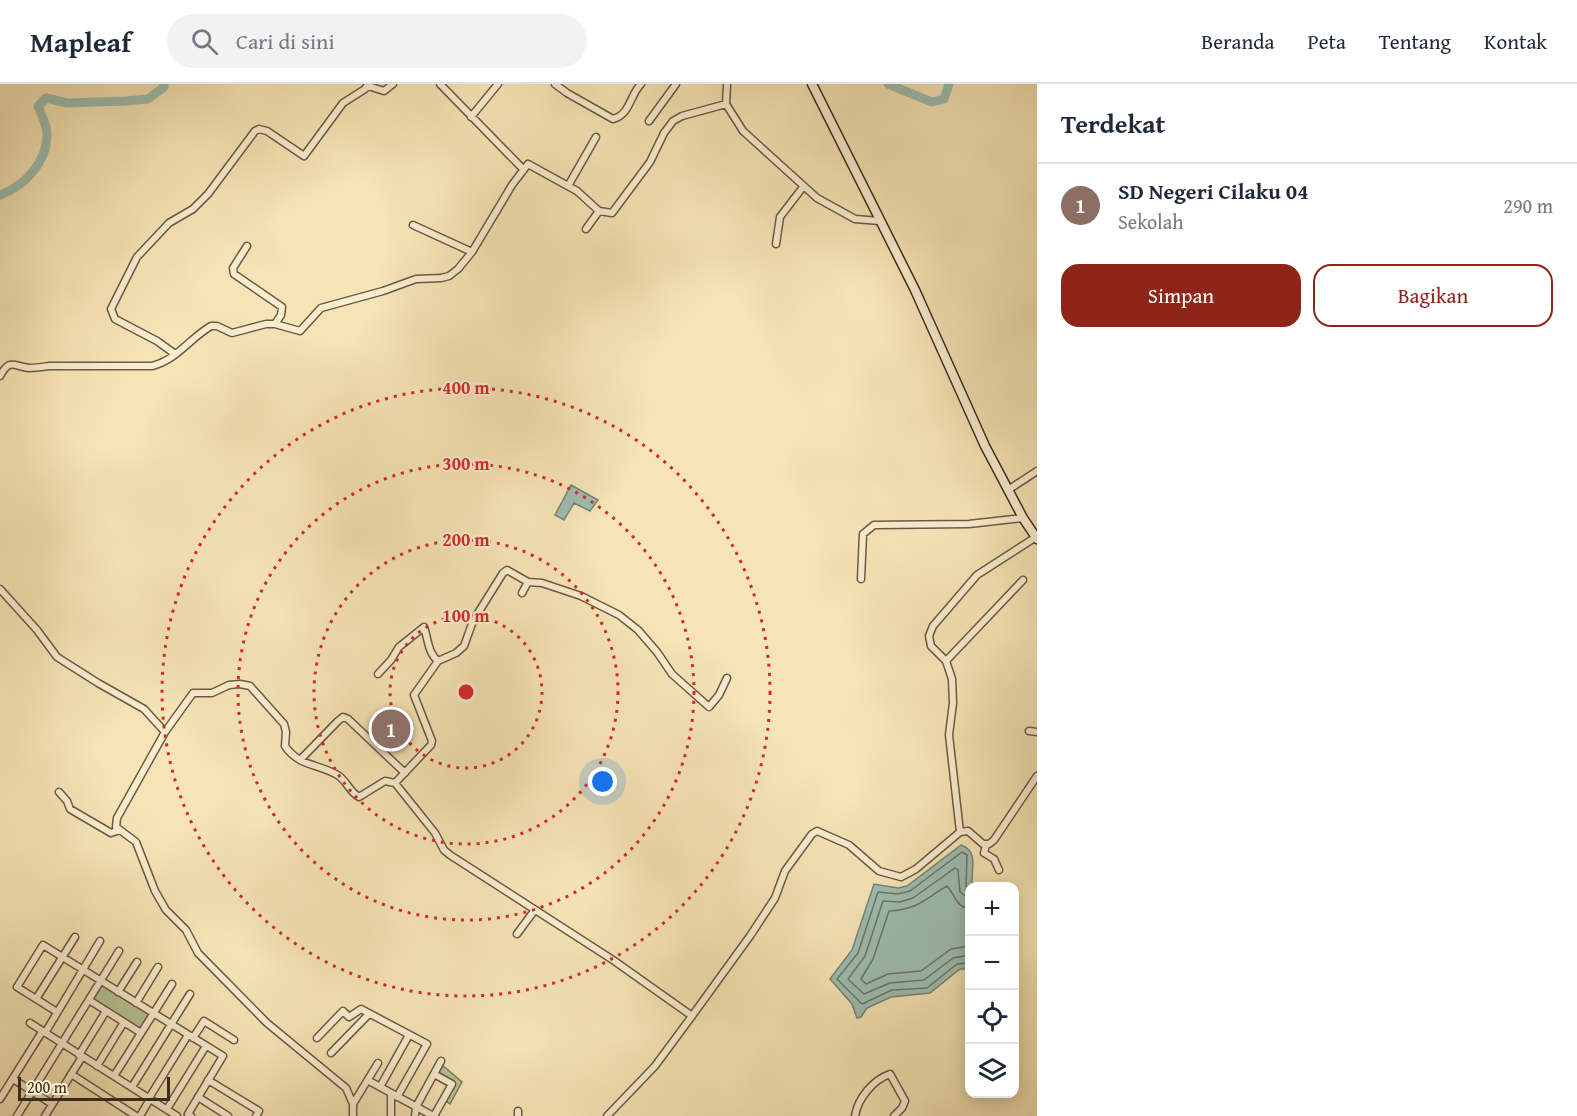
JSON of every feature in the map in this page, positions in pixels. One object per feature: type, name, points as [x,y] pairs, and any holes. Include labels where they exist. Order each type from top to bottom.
[{"type":"street","points":[[175,354],[157,341],[120,322],[112,314],[111,309],[137,257],[169,224],[193,209],[208,194],[255,131],[259,129],[267,131],[304,156],[343,103],[368,85],[384,91],[393,84]]},
{"type":"street","points":[[440,84],[523,169]]},
{"type":"street","points":[[471,117],[498,84]]},
{"type":"street","points":[[555,84],[613,119],[626,111],[634,92],[641,84]]},
{"type":"street","points":[[650,121],[675,84]]},
{"type":"street","points":[[726,84],[726,104],[743,131],[803,187],[835,209],[855,219],[880,221]]},
{"type":"street","points":[[812,84],[915,290],[981,437],[1023,518],[1036,538],[977,575],[933,626],[929,636],[931,646],[946,661],[952,679],[953,703],[949,735],[960,831]]},
{"type":"street","points":[[0,376],[5,367],[10,364],[33,368],[161,364],[211,326],[217,326],[232,333],[262,324],[275,324],[300,331],[321,308],[383,291],[416,279],[445,277],[458,269],[472,252],[525,165],[531,164],[577,191],[599,211],[614,211],[627,190],[650,162],[664,133],[673,121],[682,116],[726,104]]},
{"type":"street","points":[[568,186],[596,137]]},
{"type":"street","points":[[776,244],[780,217],[803,187]]},
{"type":"street","points":[[586,229],[599,211]]},
{"type":"street","points":[[413,225],[472,252]]},
{"type":"street","points":[[247,246],[232,271],[239,279],[282,307],[281,315],[275,324]]},
{"type":"street","points":[[1008,490],[1037,471]]},
{"type":"street","points":[[861,579],[863,534],[874,525],[969,524],[1023,518]]},
{"type":"street","points":[[395,783],[431,745],[431,735],[414,694],[438,661],[456,653],[464,646],[473,621],[504,571],[507,570],[528,582],[542,583],[581,596],[619,615],[638,630],[672,674],[709,707],[719,695],[727,678]]},
{"type":"street","points":[[946,661],[1023,580]]},
{"type":"street","points":[[522,593],[528,582]]},
{"type":"street","points":[[0,590],[37,630],[57,657],[144,709],[165,732]]},
{"type":"street","points":[[378,674],[399,647],[424,627],[430,651],[438,661]]},
{"type":"street","points":[[353,1116],[353,1104],[346,1088],[267,1023],[198,953],[186,930],[166,910],[155,891],[136,842],[116,824],[117,818],[165,732],[193,693],[212,693],[228,685],[244,685],[253,689],[284,724],[285,746],[300,760],[338,775],[351,792],[359,797],[385,781],[395,783],[435,833],[444,850],[534,911],[613,960],[692,1016]]},
{"type":"street","points":[[300,760],[338,720],[344,717],[405,773]]},
{"type":"street","points":[[1029,731],[1037,732]]},
{"type":"street","points":[[999,870],[994,859],[984,852],[986,845],[994,840],[1037,776]]},
{"type":"street","points":[[59,792],[67,801],[70,809],[111,833],[120,830]]},
{"type":"street","points":[[607,1116],[655,1066],[692,1016],[750,936],[775,898],[785,871],[812,834],[817,831],[835,838],[849,845],[879,871],[901,877],[916,869],[960,831],[968,831],[986,845]]},
{"type":"street","points":[[517,934],[534,911]]},
{"type":"street","points":[[36,999],[75,937]]},
{"type":"street","points":[[0,1099],[57,1012],[100,940]]},
{"type":"street","points":[[57,1012],[17,987],[43,945],[223,1056],[188,1114],[191,1116]]},
{"type":"street","points":[[17,1116],[119,951]]},
{"type":"street","points":[[118,992],[137,962]]},
{"type":"street","points":[[136,1003],[158,967]]},
{"type":"street","points":[[114,1076],[172,984]]},
{"type":"street","points":[[132,1087],[190,994]]},
{"type":"street","points":[[89,1000],[141,1033]]},
{"type":"street","points":[[317,1038],[343,1011],[349,1017],[361,1009],[427,1044],[394,1095],[391,1116]]},
{"type":"street","points":[[45,1116],[106,1011]]},
{"type":"street","points":[[331,1053],[369,1014]]},
{"type":"street","points":[[71,1074],[138,1116],[191,1036],[204,1021],[234,1040]]},
{"type":"street","points":[[97,1066],[124,1022]]},
{"type":"street","points":[[30,1023],[132,1087],[167,1112],[177,1116]]},
{"type":"street","points":[[380,1087],[409,1035]]},
{"type":"street","points":[[167,1112],[206,1046]]},
{"type":"street","points":[[415,1116],[416,1107],[441,1061]]},
{"type":"street","points":[[353,1104],[378,1063]]},
{"type":"street","points":[[371,1082],[433,1116],[452,1084],[434,1074]]},
{"type":"street","points":[[855,1116],[857,1108],[876,1080],[890,1074],[904,1101],[902,1108],[894,1116]]},
{"type":"street","points":[[13,1079],[52,1104]]},
{"type":"street","points":[[208,1080],[259,1111],[256,1116]]},
{"type":"street","points":[[198,1097],[228,1116]]},
{"type":"green space","points":[[101,984],[150,1014],[140,1030],[91,999]]},
{"type":"green space","points":[[442,1065],[462,1082],[450,1104],[446,1101],[455,1084],[438,1074]]},
{"type":"water","points":[[571,485],[598,500],[590,511],[574,503],[564,520],[555,515]]},
{"type":"water","points":[[961,845],[970,852],[973,862],[972,882],[965,882],[965,969],[960,969],[930,993],[891,997],[867,1008],[861,1017],[857,1018],[852,1004],[830,979],[852,950],[874,884],[898,888],[907,886]]},
{"type":"waterway","points":[[0,195],[18,186],[39,163],[46,144],[47,131],[38,106],[46,98],[67,103],[148,99],[164,87],[164,84]]},
{"type":"waterway","points":[[888,84],[932,102],[944,99],[949,84]]},
{"type":"place","name":"SD Negeri Cilaku 04","points":[[391,729]]}]
